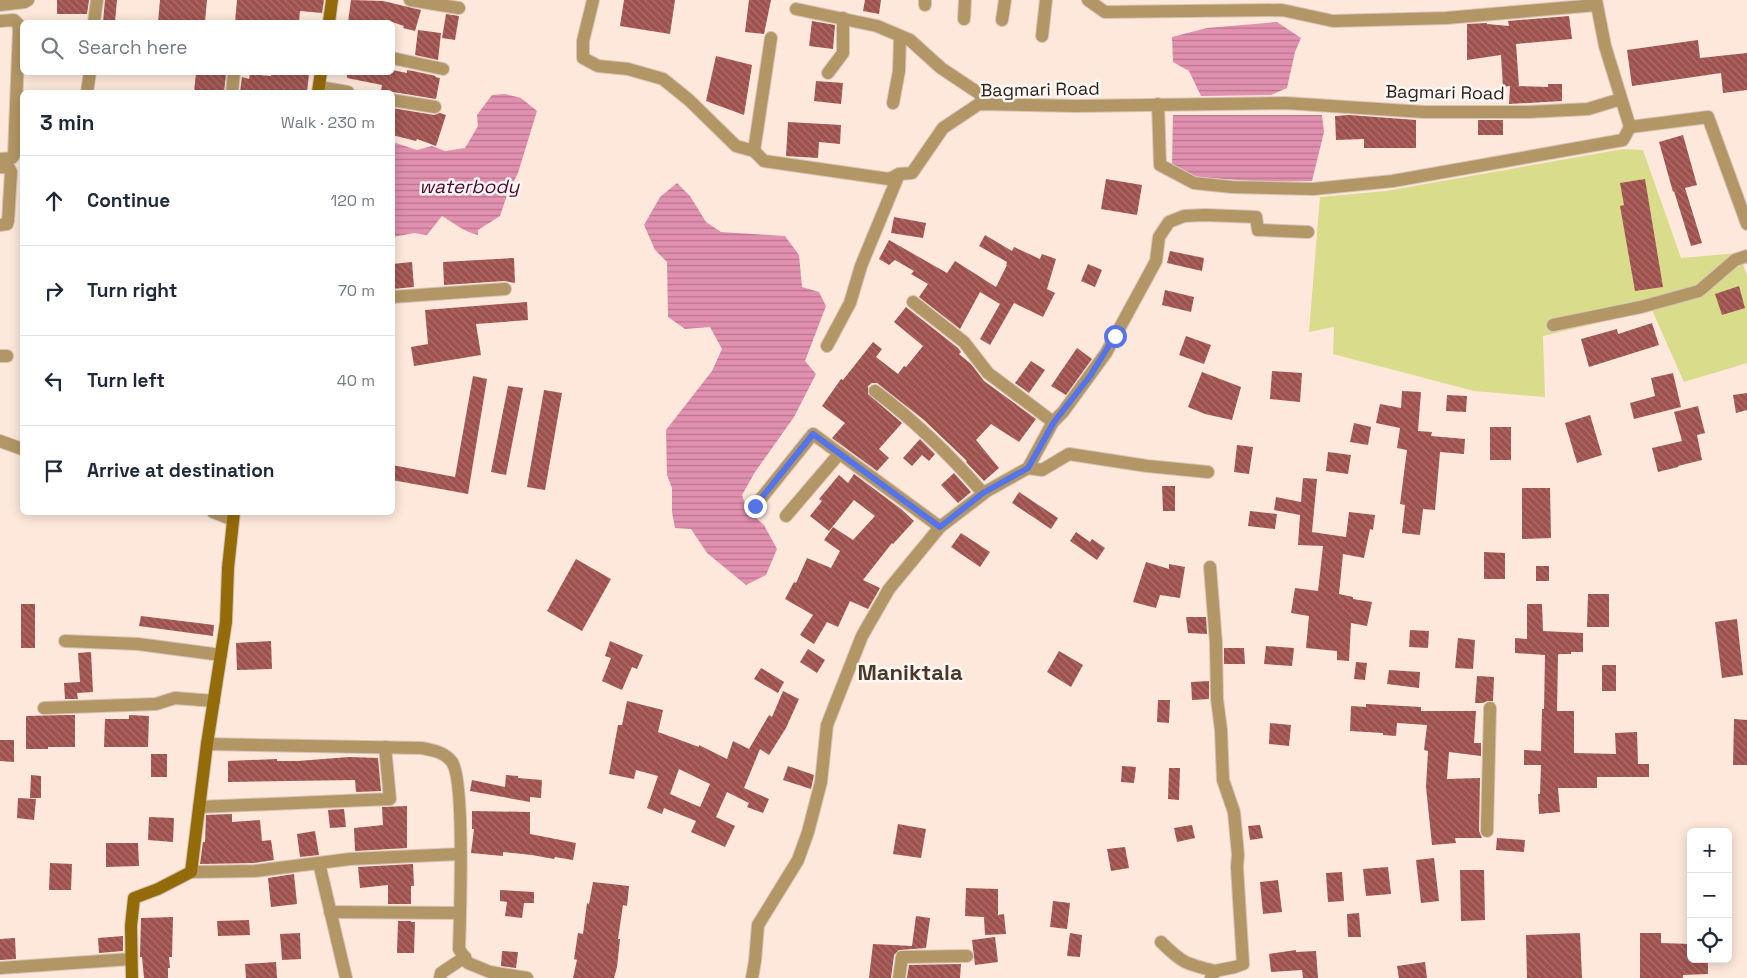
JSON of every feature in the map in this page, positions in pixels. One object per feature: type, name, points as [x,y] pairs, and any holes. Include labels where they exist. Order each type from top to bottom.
[{"type":"street","points":[[0,5],[28,0]]},
{"type":"street","points":[[94,20],[96,0]]},
{"type":"street","points":[[329,20],[332,0]]},
{"type":"street","points":[[410,0],[459,8]]},
{"type":"street","name":"Bagmari Road","points":[[593,0],[583,41],[584,58],[598,66],[628,70],[662,79],[689,100],[736,146],[754,151],[764,161],[774,164],[890,179],[899,174],[912,172],[942,128],[979,104],[1076,106],[1285,103],[1424,112],[1528,112],[1588,109],[1621,99]]},
{"type":"street","points":[[964,19],[965,0]]},
{"type":"street","points":[[1002,20],[1005,0]]},
{"type":"street","points":[[1042,36],[1046,0]]},
{"type":"street","points":[[1088,0],[1105,12],[1283,5],[1333,21],[1446,18],[1596,2],[1605,46],[1630,127],[1623,140],[1393,181],[1313,189],[1232,188],[1194,183],[1160,166],[1158,104]]},
{"type":"street","points":[[796,8],[877,26],[910,40],[941,68],[980,94],[982,104]]},
{"type":"street","points":[[828,73],[843,52],[842,18]]},
{"type":"street","points":[[0,21],[14,20],[18,24],[14,155],[12,158],[0,159]]},
{"type":"street","points":[[893,103],[899,71],[900,36]]},
{"type":"street","points":[[754,151],[771,38]]},
{"type":"street","points":[[395,59],[443,69]]},
{"type":"street","points":[[87,90],[90,75]]},
{"type":"street","points":[[232,90],[234,75]]},
{"type":"street","points":[[319,90],[321,75]]},
{"type":"street","points":[[395,100],[435,107]]},
{"type":"street","points":[[1630,127],[1708,117],[1747,224]]},
{"type":"street","points":[[0,167],[9,168],[11,172],[8,221],[7,224],[0,225]]},
{"type":"street","points":[[827,346],[850,303],[861,266],[899,174]]},
{"type":"street","points":[[752,978],[758,924],[798,860],[808,832],[821,782],[827,725],[862,636],[889,589],[940,527],[983,493],[1028,468],[1054,422],[1106,353],[1156,261],[1159,237],[1169,222],[1184,216],[1205,214],[1256,217],[1258,230],[1308,232]]},
{"type":"street","points":[[1553,325],[1641,307],[1699,291],[1735,260],[1747,256]]},
{"type":"street","points":[[395,297],[505,289]]},
{"type":"street","points":[[912,302],[964,342],[988,374],[1054,422]]},
{"type":"street","points":[[875,391],[904,413],[959,465],[983,493]]},
{"type":"street","points":[[755,506],[811,435],[815,435],[940,527]]},
{"type":"street","points":[[0,441],[20,448]]},
{"type":"street","points":[[786,516],[839,454]]},
{"type":"street","points":[[1028,468],[1042,470],[1068,454],[1147,466],[1208,472]]},
{"type":"street","points":[[191,872],[207,744],[226,622],[228,568],[234,516]]},
{"type":"street","points":[[1160,942],[1178,959],[1213,974],[1243,964],[1234,812],[1223,780],[1210,567]]},
{"type":"street","points":[[65,641],[138,644],[221,655]]},
{"type":"street","points":[[44,708],[156,704],[175,698],[214,700]]},
{"type":"street","points":[[1488,831],[1490,708]]},
{"type":"street","points":[[207,744],[421,748],[441,752],[452,762],[458,781],[460,949],[468,963],[490,972],[527,978]]},
{"type":"street","points":[[199,807],[390,799],[385,747]]},
{"type":"street","points":[[132,978],[131,926],[134,898],[158,889],[191,872],[254,871],[350,859],[460,854]]},
{"type":"street","points":[[318,863],[346,978]]},
{"type":"street","points":[[330,912],[460,913]]},
{"type":"street","points":[[899,978],[902,956],[967,956]]},
{"type":"street","points":[[440,978],[441,973],[464,957]]},
{"type":"street","points":[[0,968],[131,959]]},
{"type":"green space","points":[[1623,149],[1643,150],[1681,258],[1739,253],[1747,276],[1747,363],[1684,382],[1652,310],[1543,336],[1545,397],[1474,391],[1333,354],[1334,327],[1309,332],[1320,197],[1386,191]]},
{"type":"water","points":[[1277,22],[1301,38],[1295,52],[1287,88],[1271,95],[1201,96],[1189,71],[1173,62],[1172,37],[1207,28]]},
{"type":"water","name":"waterbody","points":[[505,94],[521,98],[537,111],[518,173],[507,195],[500,216],[478,230],[478,235],[464,230],[442,216],[427,235],[414,233],[395,237],[395,143],[417,150],[432,146],[445,151],[465,148],[478,126],[477,115],[492,95]]},
{"type":"water","points":[[1173,115],[1322,115],[1324,132],[1312,181],[1266,182],[1196,177],[1172,164]]},
{"type":"water","points":[[677,183],[690,196],[706,222],[721,232],[785,236],[799,255],[802,287],[819,292],[826,306],[805,361],[816,374],[794,417],[755,472],[742,495],[747,510],[764,525],[777,549],[766,575],[746,585],[707,553],[691,529],[675,528],[672,512],[672,488],[667,475],[666,430],[712,371],[722,349],[710,327],[685,329],[668,317],[667,262],[655,250],[644,225],[660,197]]},
{"type":"building","points":[[57,0],[89,0],[87,14],[57,14]]},
{"type":"building","points":[[105,0],[117,0],[115,20],[103,20]]},
{"type":"building","points":[[160,0],[207,0],[205,20],[158,20]]},
{"type":"building","points":[[237,0],[324,0],[322,13],[300,11],[299,20],[235,20]]},
{"type":"building","points":[[351,0],[383,1],[421,10],[415,31],[403,28],[404,26],[395,23],[395,20],[348,20]]},
{"type":"building","points":[[624,0],[675,0],[670,34],[620,26]]},
{"type":"building","points":[[749,0],[771,0],[764,34],[745,32]]},
{"type":"building","points":[[865,0],[881,0],[879,14],[863,11]]},
{"type":"building","points":[[446,14],[459,16],[455,40],[442,38]]},
{"type":"building","points":[[1569,16],[1572,39],[1516,44],[1519,86],[1513,86],[1548,87],[1548,84],[1562,84],[1562,101],[1509,104],[1510,86],[1503,87],[1501,55],[1467,60],[1467,24],[1487,23],[1509,26],[1508,21]]},
{"type":"building","points":[[812,21],[835,25],[833,49],[809,46]]},
{"type":"building","points":[[418,30],[441,33],[438,60],[415,55]]},
{"type":"building","points":[[1698,40],[1700,58],[1747,53],[1747,90],[1723,93],[1721,73],[1632,86],[1627,50]]},
{"type":"building","points":[[716,56],[752,65],[744,115],[706,101]]},
{"type":"building","points":[[407,70],[440,78],[436,99],[395,92],[395,90],[381,90],[382,85],[347,78],[347,75],[395,75],[395,71],[407,73]]},
{"type":"building","points":[[196,75],[226,75],[224,90],[194,90]]},
{"type":"building","points":[[250,75],[309,75],[307,90],[240,90],[242,77],[249,79]]},
{"type":"building","points":[[816,81],[843,83],[841,104],[814,101]]},
{"type":"building","points":[[395,108],[434,115],[440,113],[446,115],[436,146],[417,139],[416,141],[395,136]]},
{"type":"building","points":[[1349,115],[1416,120],[1416,148],[1364,148],[1364,139],[1336,140],[1335,116]]},
{"type":"building","points":[[1478,120],[1503,120],[1503,135],[1478,135]]},
{"type":"building","points":[[788,122],[841,125],[840,144],[819,142],[818,158],[786,156]]},
{"type":"building","points":[[1683,135],[1697,185],[1685,188],[1702,243],[1691,246],[1659,142]]},
{"type":"building","points":[[1106,179],[1142,185],[1137,215],[1101,209]]},
{"type":"building","points":[[1645,179],[1663,287],[1635,291],[1620,206],[1624,205],[1620,183]]},
{"type":"building","points":[[894,217],[926,223],[923,238],[891,233]]},
{"type":"building","points":[[985,235],[1012,251],[1014,247],[1040,259],[1042,254],[1056,259],[1047,289],[1055,293],[1043,317],[1014,303],[990,345],[980,339],[1000,304],[980,292],[960,329],[919,297],[928,284],[911,274],[914,271],[895,260],[889,265],[879,259],[889,240],[947,273],[955,261],[996,287],[1007,262],[979,246]]},
{"type":"building","points":[[1170,251],[1204,258],[1202,271],[1167,263]]},
{"type":"building","points":[[514,258],[515,283],[504,281],[444,285],[443,262]]},
{"type":"building","points":[[412,262],[414,287],[395,289],[395,264]]},
{"type":"building","points":[[1088,264],[1102,270],[1095,287],[1081,281]]},
{"type":"building","points":[[1739,286],[1745,308],[1722,315],[1715,294]]},
{"type":"building","points":[[1165,290],[1194,297],[1191,312],[1162,305]]},
{"type":"building","points":[[527,302],[528,320],[476,324],[481,355],[414,366],[411,347],[428,344],[425,310]]},
{"type":"building","points":[[906,307],[958,348],[961,352],[959,354],[971,364],[984,381],[1036,419],[1019,442],[991,424],[976,440],[999,468],[984,481],[967,461],[924,420],[877,383],[872,383],[868,386],[868,394],[902,423],[879,449],[889,458],[877,471],[832,438],[845,423],[822,406],[841,379],[843,380],[873,342],[882,349],[876,357],[898,374],[923,346],[894,322]]},
{"type":"building","points":[[1652,323],[1659,345],[1589,367],[1581,339],[1617,329],[1618,334]]},
{"type":"building","points":[[1186,336],[1211,345],[1204,364],[1179,355]]},
{"type":"building","points":[[1077,348],[1092,359],[1066,395],[1051,386]]},
{"type":"building","points":[[1031,361],[1045,370],[1029,393],[1015,383]]},
{"type":"building","points":[[1272,371],[1302,373],[1300,402],[1270,399]]},
{"type":"building","points":[[1202,372],[1241,387],[1232,420],[1205,414],[1188,407]]},
{"type":"building","points":[[1673,373],[1681,407],[1634,419],[1630,403],[1655,396],[1651,378]]},
{"type":"building","points":[[473,376],[487,379],[468,494],[395,481],[395,466],[455,477]]},
{"type":"building","points":[[508,386],[523,388],[506,475],[491,472]]},
{"type":"building","points":[[544,390],[562,393],[545,490],[527,487]]},
{"type":"building","points":[[1402,391],[1421,392],[1418,431],[1432,432],[1431,436],[1465,439],[1464,454],[1440,452],[1435,510],[1423,509],[1420,535],[1402,533],[1405,505],[1400,504],[1407,450],[1397,448],[1400,428],[1376,423],[1380,404],[1401,408]]},
{"type":"building","points":[[1747,393],[1747,410],[1736,413],[1733,395]]},
{"type":"building","points":[[1447,395],[1467,396],[1466,412],[1446,411]]},
{"type":"building","points":[[1698,406],[1705,433],[1697,435],[1702,460],[1658,472],[1652,448],[1682,441],[1674,412]]},
{"type":"building","points":[[1590,415],[1602,455],[1577,463],[1565,423]]},
{"type":"building","points":[[1354,423],[1371,427],[1368,445],[1350,442]]},
{"type":"building","points":[[1490,427],[1511,427],[1511,460],[1490,460]]},
{"type":"building","points":[[920,439],[935,454],[929,461],[922,455],[912,466],[903,458]]},
{"type":"building","points":[[1237,445],[1253,447],[1249,474],[1234,472]]},
{"type":"building","points":[[1328,452],[1351,455],[1348,474],[1326,471]]},
{"type":"building","points":[[954,473],[971,492],[958,503],[941,485]]},
{"type":"building","points":[[854,474],[914,521],[892,543],[863,580],[880,588],[868,609],[850,601],[838,627],[827,622],[814,644],[800,635],[813,615],[785,599],[794,582],[796,583],[807,558],[831,568],[840,551],[824,540],[833,527],[853,540],[875,516],[854,500],[829,531],[810,516],[822,501],[819,499],[839,475],[848,483]]},
{"type":"building","points":[[1303,478],[1317,479],[1312,532],[1346,537],[1349,512],[1375,515],[1373,530],[1370,529],[1364,558],[1343,554],[1339,594],[1353,597],[1353,599],[1372,602],[1367,626],[1351,623],[1349,661],[1337,660],[1337,651],[1306,648],[1309,616],[1291,613],[1295,588],[1318,591],[1323,546],[1298,545],[1300,515],[1274,510],[1276,497],[1301,502]]},
{"type":"building","points":[[1162,486],[1175,486],[1175,511],[1163,511]]},
{"type":"building","points":[[1522,488],[1550,488],[1551,538],[1522,539]]},
{"type":"building","points":[[1019,492],[1058,518],[1051,529],[1012,503]]},
{"type":"building","points":[[1250,511],[1277,514],[1275,529],[1248,526]]},
{"type":"building","points":[[1076,532],[1090,542],[1092,539],[1105,548],[1097,560],[1070,541]]},
{"type":"building","points":[[961,533],[990,552],[980,567],[951,547]]},
{"type":"building","points":[[1484,552],[1505,553],[1505,579],[1484,579]]},
{"type":"building","points":[[576,559],[611,579],[582,631],[547,611]]},
{"type":"building","points":[[1146,562],[1169,569],[1169,564],[1185,567],[1180,598],[1160,595],[1156,608],[1133,602]]},
{"type":"building","points":[[1536,566],[1549,566],[1549,581],[1536,581]]},
{"type":"building","points":[[1588,594],[1609,594],[1609,627],[1587,627]]},
{"type":"building","points":[[21,604],[35,604],[35,648],[21,648]]},
{"type":"building","points":[[1527,604],[1542,604],[1543,631],[1583,633],[1583,652],[1558,655],[1557,711],[1574,711],[1574,753],[1616,754],[1615,733],[1637,732],[1638,764],[1649,764],[1649,777],[1597,777],[1597,788],[1558,788],[1560,812],[1539,814],[1538,794],[1540,794],[1541,765],[1524,765],[1524,750],[1541,751],[1545,655],[1515,653],[1515,638],[1527,639]]},
{"type":"building","points":[[141,616],[214,625],[213,636],[139,626]]},
{"type":"building","points":[[1186,617],[1206,617],[1207,634],[1188,633]]},
{"type":"building","points":[[1737,619],[1743,675],[1722,678],[1715,622]]},
{"type":"building","points":[[1410,630],[1429,631],[1428,648],[1409,647]]},
{"type":"building","points":[[1458,638],[1475,640],[1473,669],[1455,668]]},
{"type":"building","points":[[271,641],[272,669],[237,670],[236,643]]},
{"type":"building","points":[[610,641],[643,655],[637,669],[632,667],[622,690],[602,681],[611,658],[605,656]]},
{"type":"building","points":[[1266,646],[1294,648],[1292,666],[1264,664]]},
{"type":"building","points":[[1224,648],[1244,648],[1245,664],[1224,664]]},
{"type":"building","points":[[808,649],[825,660],[817,673],[800,662]]},
{"type":"building","points":[[1059,651],[1083,665],[1071,687],[1047,672]]},
{"type":"building","points":[[91,652],[93,692],[77,693],[78,699],[65,699],[64,683],[80,682],[78,653]]},
{"type":"building","points":[[1356,662],[1367,663],[1365,680],[1354,679]]},
{"type":"building","points":[[1602,665],[1616,665],[1616,691],[1602,691]]},
{"type":"building","points":[[761,668],[784,682],[778,693],[754,679]]},
{"type":"building","points":[[1389,670],[1420,672],[1419,688],[1387,684]]},
{"type":"building","points":[[1477,676],[1494,677],[1493,701],[1475,703]]},
{"type":"building","points":[[1209,681],[1209,699],[1192,700],[1191,682]]},
{"type":"building","points":[[783,691],[799,699],[786,728],[769,755],[760,749],[744,788],[769,799],[763,813],[747,807],[749,803],[727,792],[716,817],[735,826],[725,847],[691,832],[696,821],[664,808],[662,814],[647,808],[658,776],[636,770],[634,779],[609,774],[618,725],[622,725],[627,701],[663,710],[658,732],[699,747],[699,745],[727,759],[733,741],[749,749],[769,715],[772,717]],"holes":[[[679,769],[710,784],[700,807],[670,794]]]},
{"type":"building","points":[[1158,700],[1170,700],[1169,723],[1157,722]]},
{"type":"building","points":[[1366,704],[1421,707],[1421,711],[1476,711],[1474,743],[1481,743],[1481,756],[1449,752],[1447,779],[1480,778],[1479,831],[1482,838],[1455,838],[1456,843],[1432,845],[1426,787],[1428,751],[1424,750],[1427,725],[1397,723],[1396,736],[1383,735],[1383,733],[1350,731],[1351,706],[1366,707]]},
{"type":"building","points":[[75,715],[75,747],[26,749],[26,716]]},
{"type":"building","points":[[129,715],[149,716],[148,747],[104,747],[105,719],[129,719]]},
{"type":"building","points":[[1734,719],[1747,720],[1747,765],[1733,765]]},
{"type":"building","points":[[1270,723],[1291,725],[1289,746],[1269,744]]},
{"type":"building","points":[[0,740],[14,740],[14,762],[0,761]]},
{"type":"building","points":[[151,754],[167,754],[167,777],[151,777]]},
{"type":"building","points":[[349,757],[378,758],[381,791],[356,792],[355,780],[228,782],[228,761],[277,759],[277,761],[298,761]]},
{"type":"building","points":[[788,766],[814,775],[811,789],[783,780]]},
{"type":"building","points":[[1122,766],[1136,767],[1134,783],[1121,782]]},
{"type":"building","points":[[1169,768],[1180,768],[1179,800],[1168,799]]},
{"type":"building","points":[[31,775],[41,776],[41,798],[30,798]]},
{"type":"building","points":[[506,775],[542,780],[541,798],[530,797],[530,802],[470,791],[472,780],[505,787]]},
{"type":"building","points":[[18,798],[36,799],[34,820],[17,818]]},
{"type":"building","points":[[407,806],[407,848],[355,851],[354,828],[383,825],[382,807]]},
{"type":"building","points":[[344,809],[346,827],[330,828],[328,810]]},
{"type":"building","points":[[472,811],[530,812],[530,834],[576,843],[573,860],[503,852],[503,856],[471,853],[474,829],[472,829]]},
{"type":"building","points":[[232,814],[232,822],[260,820],[262,841],[271,840],[274,860],[254,863],[200,864],[203,842],[205,842],[206,815]]},
{"type":"building","points":[[149,817],[174,818],[173,842],[148,840]]},
{"type":"building","points":[[898,824],[926,829],[921,858],[893,854]]},
{"type":"building","points":[[1192,825],[1195,838],[1177,842],[1174,828]]},
{"type":"building","points":[[1260,825],[1263,838],[1250,840],[1248,826]]},
{"type":"building","points":[[315,831],[319,855],[300,857],[297,834]]},
{"type":"building","points":[[1497,838],[1525,840],[1524,852],[1496,850]]},
{"type":"building","points":[[106,843],[138,843],[139,866],[106,867]]},
{"type":"building","points":[[1125,847],[1129,868],[1111,871],[1107,849]]},
{"type":"building","points":[[1434,858],[1439,901],[1421,903],[1416,860]]},
{"type":"building","points":[[50,863],[72,864],[71,890],[49,890]]},
{"type":"building","points":[[413,864],[414,886],[411,886],[411,904],[388,904],[388,885],[360,888],[358,867]]},
{"type":"building","points":[[1388,867],[1391,894],[1366,896],[1363,869]]},
{"type":"building","points":[[1460,870],[1484,870],[1485,920],[1461,921]]},
{"type":"building","points":[[1342,872],[1344,901],[1328,902],[1326,873]]},
{"type":"building","points":[[294,874],[297,904],[271,907],[268,878]]},
{"type":"building","points":[[1278,880],[1282,912],[1263,914],[1260,882]]},
{"type":"building","points":[[593,882],[629,886],[627,906],[623,905],[618,939],[620,939],[617,967],[614,978],[573,978],[577,960],[574,959],[578,933],[583,934],[587,903],[589,904]]},
{"type":"building","points":[[966,888],[998,889],[998,915],[1004,914],[1006,934],[985,935],[984,917],[965,916]]},
{"type":"building","points":[[500,890],[534,892],[534,903],[524,903],[522,918],[505,916],[507,902],[500,901]]},
{"type":"building","points":[[1053,901],[1070,903],[1067,929],[1050,927]]},
{"type":"building","points":[[1359,913],[1361,937],[1348,937],[1347,914]]},
{"type":"building","points":[[916,916],[930,918],[926,948],[899,950],[894,955],[891,978],[869,978],[873,944],[912,946]]},
{"type":"building","points":[[173,917],[172,957],[169,957],[170,968],[168,968],[168,978],[144,978],[142,957],[140,957],[141,918]]},
{"type":"building","points":[[249,920],[250,935],[218,936],[217,921]]},
{"type":"building","points":[[398,921],[415,922],[414,953],[397,953]]},
{"type":"building","points":[[300,933],[301,959],[282,960],[280,934]]},
{"type":"building","points":[[1070,933],[1082,935],[1080,957],[1067,956]]},
{"type":"building","points":[[1580,933],[1582,978],[1527,978],[1526,935]]},
{"type":"building","points":[[1640,933],[1661,933],[1661,943],[1687,944],[1687,963],[1708,963],[1708,974],[1683,975],[1683,978],[1640,978]]},
{"type":"building","points":[[123,936],[123,951],[99,953],[98,938]]},
{"type":"building","points":[[995,937],[998,962],[975,965],[972,940]]},
{"type":"building","points":[[15,938],[16,959],[0,960],[0,939]]},
{"type":"building","points":[[1296,950],[1296,952],[1316,951],[1318,978],[1303,978],[1302,970],[1271,972],[1269,954]]},
{"type":"building","points":[[502,951],[518,952],[516,968],[501,966]]},
{"type":"building","points":[[276,962],[277,978],[246,978],[245,964]]},
{"type":"building","points":[[1425,962],[1427,978],[1399,978],[1397,966]]},
{"type":"building","points":[[961,964],[960,978],[907,978],[909,965]]},
{"type":"district","name":"Maniktala","points":[[910,672]]},
{"type":"route","points":[[755,506],[813,434],[940,527],[983,493],[1028,468],[1054,422],[1090,376],[1115,336]]}]
